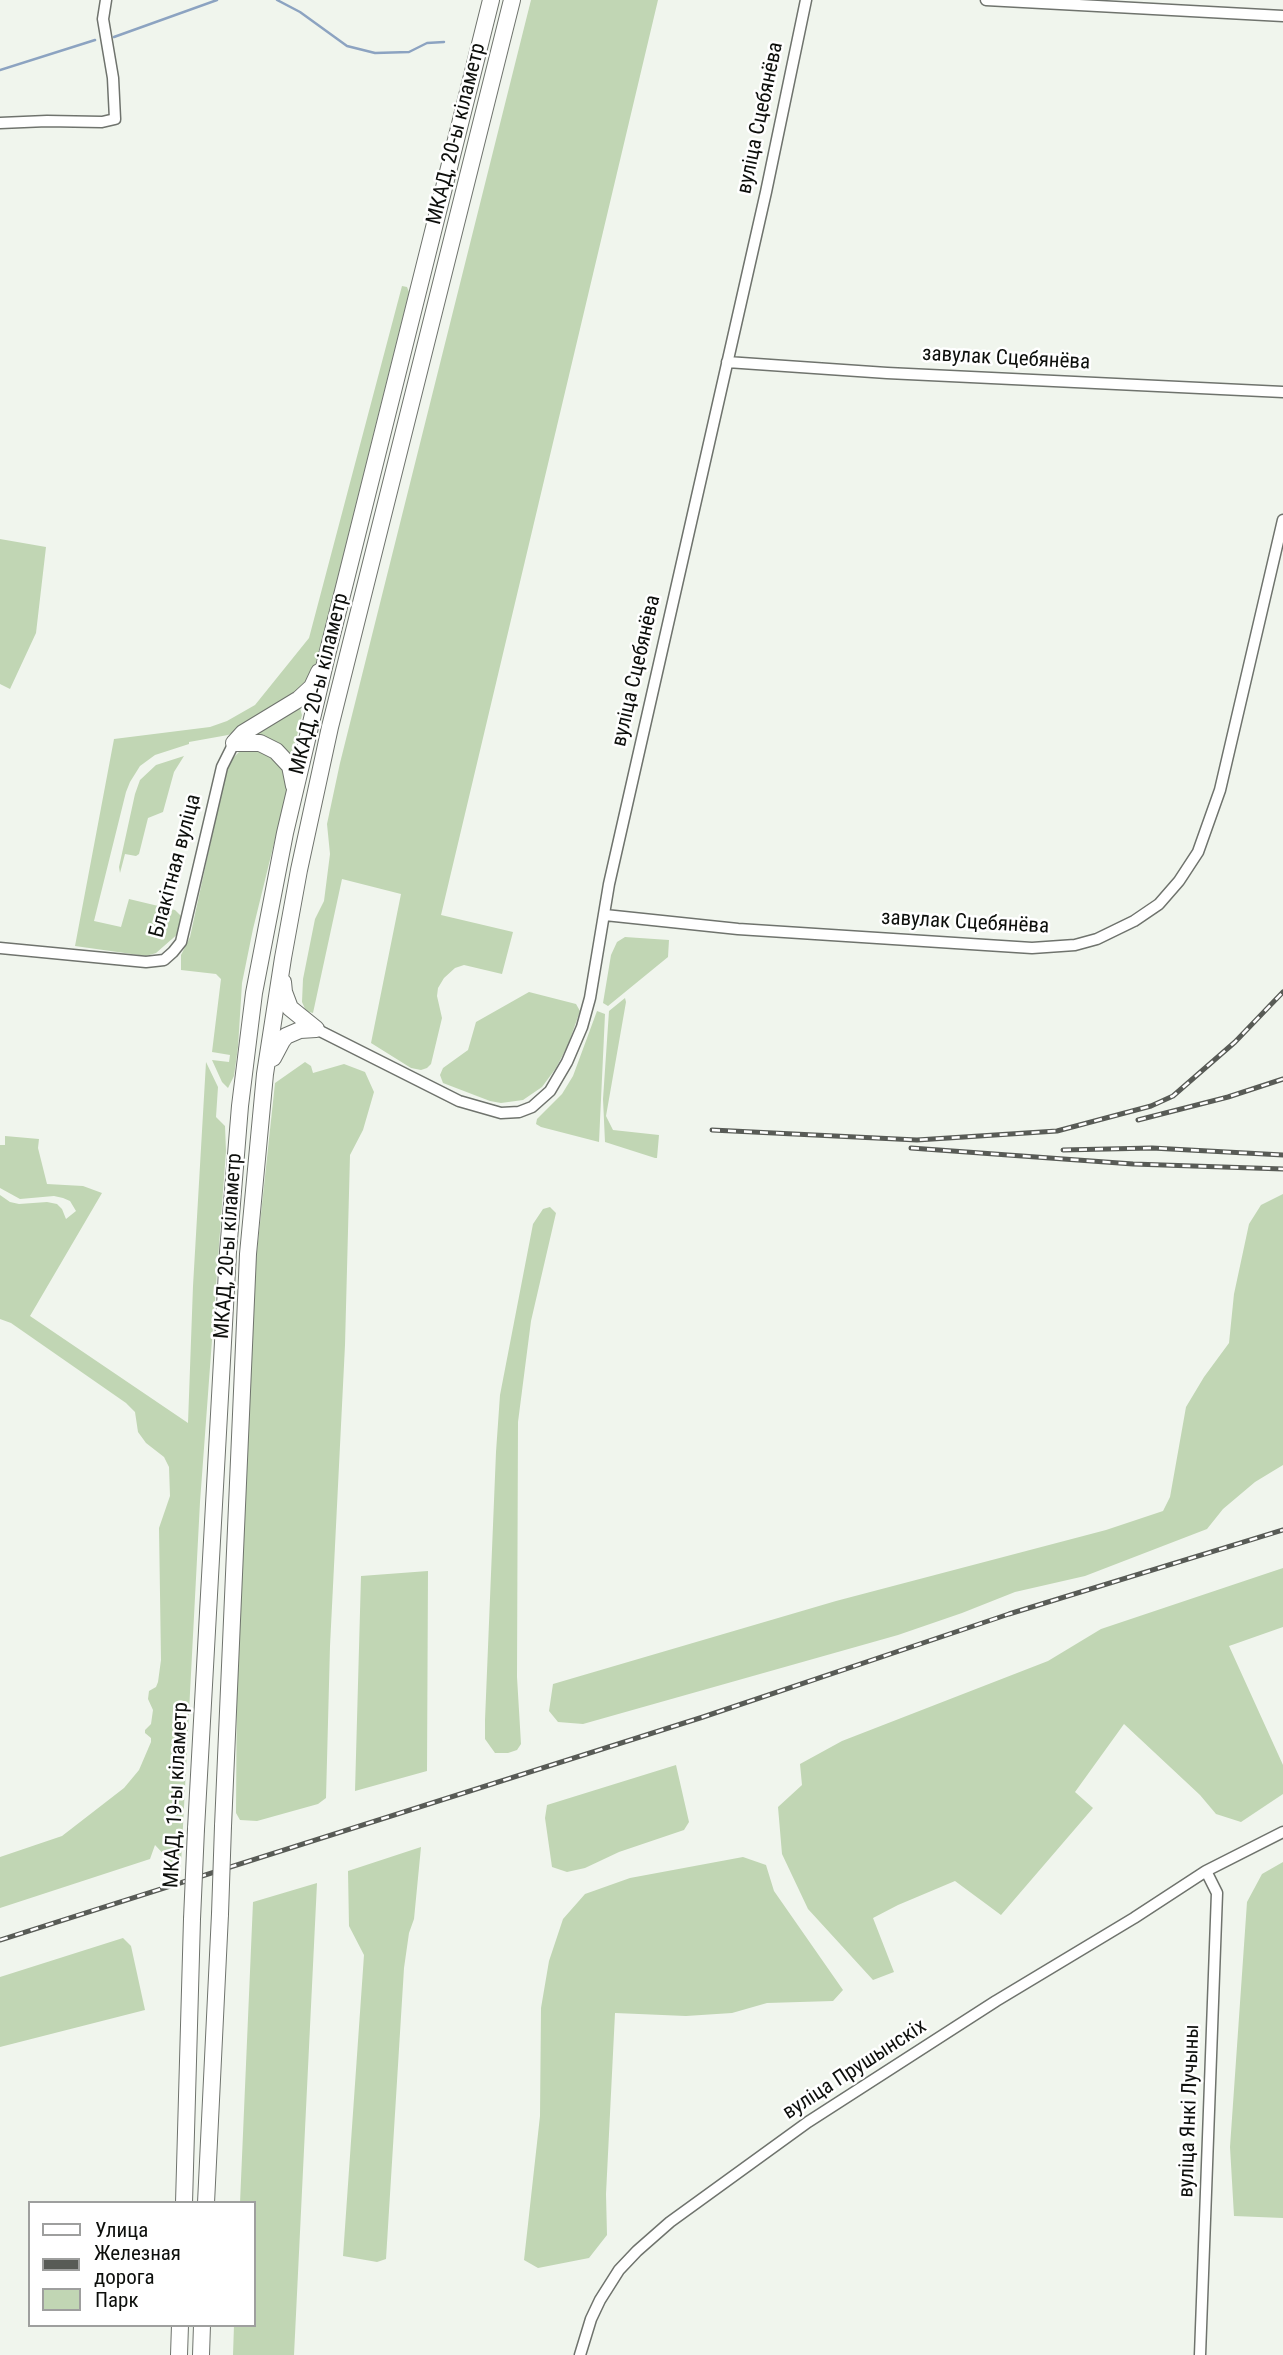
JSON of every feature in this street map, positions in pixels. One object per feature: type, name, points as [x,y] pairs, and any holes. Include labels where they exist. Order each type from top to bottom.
[{"type":"highway","name":"МКАД, 20-ы кіламетр","points":[[219,1389],[234,1159],[248,1043],[270,907],[327,655],[491,0]]},
{"type":"highway","name":"МКАД, 20-ы кіламетр","points":[[206,2201],[241,1390],[249,1240],[265,1074],[299,870],[330,727],[512,0]]},
{"type":"highway","points":[[234,743],[243,733],[299,699],[312,687],[327,655]]},
{"type":"highway","points":[[234,743],[260,743],[276,751],[290,766],[295,797]]},
{"type":"highway","points":[[283,958],[284,992],[290,1008],[316,1029]]},
{"type":"highway","points":[[265,1074],[286,1036],[300,1030],[316,1029]]},
{"type":"highway","name":"МКАД, 19-ы кіламетр","points":[[184,2201],[192,1919],[219,1389]]},
{"type":"highway","points":[[179,2355],[180,2327]]},
{"type":"highway","points":[[201,2355],[202,2327]]},
{"type":"street","points":[[0,123],[102,122],[115,119],[116,103],[103,19],[106,0]]},
{"type":"street","name":"вуліца Сцебянёва","points":[[316,1029],[459,1101],[501,1113],[533,1107],[550,1091],[573,1049],[590,998],[609,884],[766,192],[806,0]]},
{"type":"street","points":[[986,0],[1283,16]]},
{"type":"street","name":"завулак Сцебянёва","points":[[727,362],[887,373],[1283,392]]},
{"type":"street","name":"завулак Сцебянёва","points":[[605,915],[738,929],[1032,948],[1076,945],[1097,939],[1134,921],[1159,904],[1179,881],[1198,852],[1220,790],[1283,520]]},
{"type":"street","name":"Блакітная вуліца","points":[[0,948],[146,962],[164,960],[181,942],[222,767],[234,743]]},
{"type":"street","name":"вуліца Прушынскіх","points":[[580,2355],[591,2319],[619,2270],[670,2222],[808,2122],[996,2001],[1206,1871],[1283,1832]]},
{"type":"street","name":"вуліца Янкі Лучыны","points":[[1200,2355],[1217,1893],[1206,1871]]},
{"type":"green space","points":[[531,0],[658,0],[441,915],[513,932],[502,974],[464,965],[455,968],[444,978],[438,988],[442,1018],[431,1064],[421,1070],[411,1068],[371,1043],[401,894],[342,879],[313,1013],[306,1011],[302,1002],[303,979],[315,919],[324,901],[330,854],[327,824],[340,763]]},
{"type":"green space","points":[[402,286],[407,287],[409,292],[315,668],[307,684],[244,728],[228,735],[189,742],[155,755],[140,766],[130,782],[94,921],[121,927],[129,899],[175,910],[183,918],[180,932],[156,953],[146,956],[75,946],[114,739],[210,727],[227,721],[255,705],[309,638]]},
{"type":"green space","points":[[0,539],[46,547],[36,633],[10,689],[0,684]]},
{"type":"green space","points":[[300,708],[302,715],[291,760],[279,743],[268,738],[246,737]]},
{"type":"green space","points":[[250,748],[269,751],[290,778],[242,983],[238,1047],[234,1076],[228,1088],[222,1082],[212,1060],[229,1062],[230,1055],[212,1052],[221,979],[216,974],[181,970],[181,955],[190,937],[226,772],[231,760],[240,751]]},
{"type":"green space","points":[[184,756],[174,772],[163,812],[148,818],[139,854],[125,854],[120,873],[119,867],[140,780],[156,765]]},
{"type":"green space","points":[[625,937],[669,940],[668,957],[608,1006],[603,1003],[611,955],[617,942]]},
{"type":"green space","points":[[529,992],[576,1004],[580,1011],[568,1045],[542,1087],[523,1100],[501,1103],[443,1083],[440,1075],[443,1068],[468,1050],[476,1022]]},
{"type":"green space","points":[[625,998],[606,1116],[613,1130],[659,1135],[657,1158],[605,1142],[603,1099],[609,1011]]},
{"type":"green space","points":[[597,1011],[605,1014],[599,1142],[536,1124],[537,1119],[562,1094],[573,1076]]},
{"type":"green space","points":[[206,1062],[218,1087],[216,1117],[225,1126],[226,1151],[200,1502],[181,1864],[171,1862],[155,1845],[150,1859],[0,1908],[0,1857],[62,1836],[124,1788],[139,1770],[151,1742],[151,1738],[145,1733],[151,1724],[153,1710],[148,1699],[149,1691],[156,1687],[158,1682],[161,1660],[159,1528],[170,1496],[169,1467],[164,1457],[146,1443],[138,1432],[135,1412],[11,1323],[0,1319],[0,1195],[19,1204],[57,1204],[66,1219],[76,1211],[70,1201],[63,1198],[54,1196],[20,1199],[0,1188],[0,1145],[5,1145],[5,1136],[39,1139],[38,1148],[47,1184],[83,1186],[102,1193],[30,1316],[188,1423]]},
{"type":"green space","points":[[305,1062],[311,1066],[313,1073],[344,1064],[365,1072],[374,1092],[363,1130],[350,1155],[326,1798],[318,1804],[257,1821],[240,1820],[236,1813],[237,1664],[255,1270],[275,1083]]},
{"type":"green space","points":[[1283,1194],[1283,1465],[1255,1482],[1223,1509],[1207,1529],[1085,1576],[1015,1592],[898,1635],[583,1724],[558,1722],[549,1711],[553,1684],[836,1601],[1106,1530],[1163,1511],[1170,1497],[1186,1407],[1229,1343],[1234,1294],[1249,1224],[1261,1205]]},
{"type":"green space","points":[[550,1207],[556,1213],[531,1321],[518,1422],[517,1677],[521,1744],[517,1750],[495,1753],[485,1739],[485,1720],[500,1395],[533,1224],[543,1209]]},
{"type":"green space","points":[[1283,1568],[1283,1627],[1229,1646],[1283,1765],[1283,1794],[1241,1822],[1216,1814],[1200,1795],[1124,1724],[1075,1792],[1093,1808],[1001,1915],[955,1881],[898,1905],[873,1918],[894,1972],[873,1980],[808,1909],[782,1854],[778,1807],[802,1785],[800,1764],[842,1741],[1048,1661],[1101,1629]]},
{"type":"green space","points":[[428,1571],[427,1771],[355,1791],[361,1576]]},
{"type":"green space","points":[[676,1765],[689,1822],[684,1830],[619,1852],[585,1868],[567,1872],[552,1867],[545,1818],[547,1805]]},
{"type":"green space","points":[[421,1847],[414,1919],[404,1968],[386,2259],[377,2262],[343,2256],[364,1955],[349,1926],[348,1871]]},
{"type":"green space","points":[[743,1857],[766,1865],[774,1891],[843,1990],[833,2001],[767,2003],[732,2013],[686,2016],[615,2013],[606,2194],[607,2235],[589,2258],[538,2268],[524,2260],[540,2116],[541,2008],[549,1961],[563,1919],[585,1894],[630,1878]]},
{"type":"green space","points":[[1283,1862],[1283,2218],[1234,2216],[1230,2147],[1247,1902],[1262,1874]]},
{"type":"green space","points":[[317,1883],[294,2355],[233,2355],[234,2327],[256,2327],[256,2201],[240,2201],[253,1902]]},
{"type":"green space","points":[[123,1938],[131,1946],[145,2010],[0,2047],[0,1977]]},
{"type":"waterway","points":[[114,37],[217,0]]},
{"type":"waterway","points":[[277,0],[300,12],[347,46],[375,53],[409,52],[427,43],[444,42]]},
{"type":"waterway","points":[[0,70],[95,40]]},
{"type":"railway","points":[[712,1130],[917,1140],[1057,1131],[1151,1106],[1173,1096],[1235,1042],[1283,992]]},
{"type":"railway","points":[[1138,1120],[1228,1097],[1283,1079]]},
{"type":"railway","points":[[911,1148],[1133,1164],[1283,1169]]},
{"type":"railway","points":[[1063,1150],[1152,1148],[1283,1155]]},
{"type":"railway","points":[[0,1940],[703,1717],[1009,1614],[1283,1530]]}]
